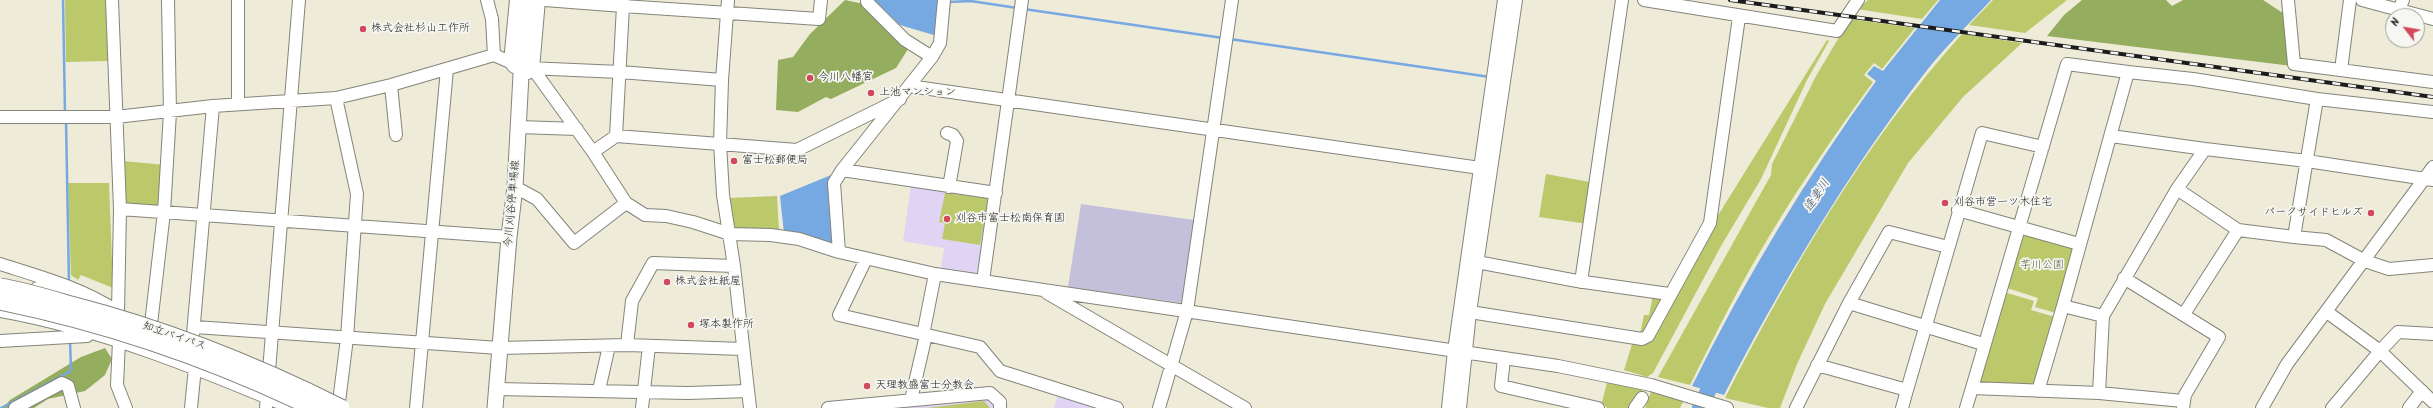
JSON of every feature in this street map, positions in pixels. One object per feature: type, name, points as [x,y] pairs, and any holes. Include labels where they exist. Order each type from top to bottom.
[{"type":"highway","name":"知立バイパス","points":[[0,287],[106,314],[181,339],[242,362],[340,405]]},
{"type":"highway","name":"知立バイパス","points":[[0,301],[103,326],[258,383],[314,408]]},
{"type":"main road","name":"今川刈谷停車場線","points":[[495,408],[509,237],[515,187],[522,67],[528,0]]},
{"type":"street","points":[[112,0],[120,209],[118,312]]},
{"type":"street","points":[[151,324],[164,212],[170,112],[168,0]]},
{"type":"street","points":[[238,0],[238,104]]},
{"type":"street","points":[[266,402],[299,0]]},
{"type":"street","points":[[487,0],[492,19],[494,55]]},
{"type":"street","points":[[516,0],[514,20],[522,67],[578,129],[626,203],[645,215],[666,216],[693,222],[730,234],[771,235],[799,240],[866,259],[935,274],[1558,366],[1650,385],[1727,408]]},
{"type":"street","points":[[522,67],[538,0]]},
{"type":"street","points":[[545,0],[623,3],[728,14],[819,19],[821,0]]},
{"type":"street","points":[[728,0],[722,80],[720,143],[723,195],[730,234],[750,408]]},
{"type":"street","points":[[867,0],[866,2],[905,40],[932,57]]},
{"type":"street","points":[[839,252],[834,183],[842,170],[932,57],[940,43],[944,0]]},
{"type":"street","points":[[983,281],[1022,0]]},
{"type":"street","points":[[1159,408],[1187,311],[1232,0]]},
{"type":"street","points":[[1448,408],[1459,351],[1480,168],[1504,0]]},
{"type":"street","points":[[1460,408],[1459,351],[1470,312],[1516,0]]},
{"type":"street","points":[[1581,282],[1622,0]]},
{"type":"street","points":[[1644,0],[1739,17],[1837,31],[1858,0]]},
{"type":"street","points":[[2288,0],[2294,64],[2433,82]]},
{"type":"street","points":[[2341,70],[2350,0]]},
{"type":"street","points":[[2362,0],[2401,5],[2433,19]]},
{"type":"street","points":[[616,136],[623,3]]},
{"type":"street","points":[[1470,312],[1642,339],[1648,336],[1710,223],[1739,17]]},
{"type":"street","points":[[492,19],[514,20]]},
{"type":"street","points":[[0,118],[116,117],[213,106],[336,98],[391,85],[494,55],[522,67],[620,72],[722,80]]},
{"type":"street","points":[[1966,408],[1983,344],[2020,227],[2067,64],[2193,79],[2317,98],[2433,112]]},
{"type":"street","points":[[416,408],[430,232],[447,69]]},
{"type":"street","points":[[2038,391],[2063,306],[2079,244],[2112,136],[2128,72]]},
{"type":"street","points":[[391,85],[396,135]]},
{"type":"street","points":[[909,86],[1480,168]]},
{"type":"street","points":[[336,98],[357,194],[356,226],[347,338],[340,405]]},
{"type":"street","points":[[2294,237],[2317,98]]},
{"type":"street","points":[[593,152],[616,136],[797,150],[900,99]]},
{"type":"street","points":[[192,340],[213,106]]},
{"type":"street","points":[[519,126],[578,129]]},
{"type":"street","points":[[1902,408],[1958,210],[1982,133],[2043,147]]},
{"type":"street","points":[[947,134],[953,135],[957,141],[949,187]]},
{"type":"street","points":[[2112,136],[2307,161],[2429,180]]},
{"type":"street","points":[[2100,394],[2103,316],[2177,189],[2205,149]]},
{"type":"street","points":[[2262,408],[2287,364],[2328,312],[2365,260],[2429,180],[2433,167]]},
{"type":"street","points":[[842,170],[949,187],[996,192]]},
{"type":"street","points":[[515,187],[537,199],[574,243],[626,203]]},
{"type":"street","points":[[2177,189],[2238,230],[2326,240],[2365,260],[2389,269],[2433,265]]},
{"type":"street","points":[[120,209],[509,237]]},
{"type":"street","points":[[1958,210],[2079,244]]},
{"type":"street","points":[[2184,314],[2238,230]]},
{"type":"street","points":[[1796,408],[1849,303],[1890,232],[1948,247]]},
{"type":"street","points":[[866,259],[839,315],[980,347],[1000,371],[1118,408]]},
{"type":"street","points":[[1477,262],[1581,282],[1670,294]]},
{"type":"street","points":[[627,346],[632,301],[653,263],[734,266]]},
{"type":"street","points":[[0,264],[67,285],[95,297],[118,312]]},
{"type":"street","points":[[910,400],[925,335],[935,274]]},
{"type":"street","points":[[1972,388],[2100,394],[2183,404],[2220,340],[2218,335],[2124,278]]},
{"type":"street","points":[[0,280],[61,293],[151,324],[269,370],[340,405],[351,408]]},
{"type":"street","points":[[1040,289],[1172,364],[1245,408]]},
{"type":"street","points":[[1849,303],[1925,328],[1983,344]]},
{"type":"street","points":[[2063,306],[2103,316]]},
{"type":"street","points":[[0,311],[119,341],[195,367],[266,402],[292,408]]},
{"type":"street","points":[[2328,312],[2380,351],[2433,402]]},
{"type":"street","points":[[194,327],[273,331],[422,344],[499,348],[609,346],[743,348]]},
{"type":"street","points":[[2332,408],[2398,332],[2433,334]]},
{"type":"street","points":[[0,341],[98,336]]},
{"type":"street","points":[[119,341],[117,385],[126,408]]},
{"type":"street","points":[[599,390],[609,346]]},
{"type":"street","points":[[642,408],[649,346]]},
{"type":"street","points":[[1504,359],[1501,386],[1598,408]]},
{"type":"street","points":[[1817,365],[1907,390]]},
{"type":"street","points":[[191,408],[195,367]]},
{"type":"street","points":[[15,408],[62,383],[68,386],[74,408]]},
{"type":"street","points":[[497,388],[645,392],[748,391]]},
{"type":"street","points":[[2409,408],[2422,391]]},
{"type":"street","points":[[828,408],[990,393],[1000,402],[1000,408]]},
{"type":"street","points":[[1635,408],[1642,398]]},
{"type":"shaded area","name":"刈谷市富士松南保育園","points":[[911,185],[992,196],[978,274],[941,269],[944,248],[903,241]]},
{"type":"shaded area","points":[[1081,204],[1194,220],[1182,303],[1068,287]]},
{"type":"shaded area","points":[[1059,393],[1106,408],[1054,408]]},
{"type":"shaded area","points":[[988,398],[994,404],[994,408],[887,408]]},
{"type":"green space","points":[[65,0],[108,0],[108,61],[66,62]]},
{"type":"green space","points":[[845,0],[864,4],[910,46],[896,68],[831,99],[826,97],[798,112],[776,110],[778,60],[793,57],[810,34]]},
{"type":"green space","points":[[1868,0],[1938,0],[1922,19],[1857,9]]},
{"type":"green space","points":[[1993,0],[2067,0],[2025,33],[1969,25]]},
{"type":"green space","points":[[2082,0],[2166,0],[2172,6],[2183,0],[2263,0],[2286,15],[2292,66],[2047,36],[2064,15]]},
{"type":"green space","points":[[1850,19],[1915,28],[1882,69],[1874,63],[1864,75],[1873,82],[1797,192],[1773,230],[1740,287],[1690,385],[1658,377],[1771,175],[1772,164],[1816,76]]},
{"type":"green space","points":[[1962,34],[2022,43],[1963,97],[1908,163],[1825,304],[1797,364],[1780,408],[1768,408],[1725,398],[1776,302],[1832,208],[1893,118]]},
{"type":"green space","points":[[1827,40],[1829,41],[1807,80],[1761,179],[1721,246],[1653,373],[1647,377],[1624,370],[1633,341],[1643,343],[1712,225]]},
{"type":"green space","points":[[123,161],[165,165],[163,208],[124,203]]},
{"type":"green space","points":[[1546,174],[1595,183],[1588,224],[1539,217]]},
{"type":"green space","points":[[68,183],[109,183],[113,288],[81,275],[78,280],[71,275]]},
{"type":"green space","points":[[945,193],[988,198],[980,245],[942,239],[945,223],[939,222]]},
{"type":"green space","points":[[777,196],[779,232],[732,232],[728,198]]},
{"type":"green space","name":"芋川公園","points":[[2025,229],[2076,243],[2056,313],[2035,307],[2038,298],[2007,288]]},
{"type":"green space","points":[[2004,292],[2034,301],[2031,310],[2055,317],[2034,386],[1978,384]]},
{"type":"green space","points":[[1653,295],[1665,296],[1646,335],[1640,334],[1644,315],[1649,315]]},
{"type":"green space","points":[[105,348],[112,359],[105,375],[85,391],[48,399],[34,408],[3,408],[10,400],[81,357]]},
{"type":"green space","points":[[1608,379],[1645,386],[1630,408],[1607,408],[1602,402]]},
{"type":"green space","points":[[1652,389],[1685,398],[1680,408],[1645,408]]},
{"type":"green space","points":[[984,401],[990,408],[927,408]]},
{"type":"water","points":[[874,0],[941,0],[937,36],[900,25]]},
{"type":"water","points":[[1940,0],[1991,0],[1932,64],[1868,151],[1792,271],[1724,395],[1692,386],[1755,268],[1801,192],[1876,81],[1867,74],[1874,66],[1883,71]]},
{"type":"water","points":[[831,175],[833,246],[784,233],[780,196]]},
{"type":"waterway","points":[[63,0],[65,113]]},
{"type":"waterway","points":[[948,0],[948,2],[971,1],[1017,8]]},
{"type":"waterway","points":[[1024,9],[1223,38]]},
{"type":"waterway","points":[[1230,39],[1490,77]]},
{"type":"waterway","points":[[66,120],[69,283]]},
{"type":"waterway","points":[[1,408],[71,371],[70,340]]},
{"type":"waterway","name":"逢妻川","points":[[1700,408],[1717,372]]},
{"type":"railway","points":[[1730,0],[2433,97]]},
{"type":"place","name":"株式会社杉山工作所","points":[[363,29]]},
{"type":"place","name":"今川八幡宮","points":[[810,78]]},
{"type":"place","name":"上池マンション","points":[[871,93]]},
{"type":"place","name":"富士松郵便局","points":[[734,161]]},
{"type":"place","name":"刈谷市営一ツ木住宅","points":[[1945,203]]},
{"type":"place","name":"パークサイドヒルズ","points":[[2371,213]]},
{"type":"place","name":"刈谷市富士松南保育園","points":[[947,219]]},
{"type":"place","name":"株式会社紙屋","points":[[667,282]]},
{"type":"place","name":"塚本製作所","points":[[691,325]]},
{"type":"place","name":"天理教盛富士分教会","points":[[867,386]]}]
